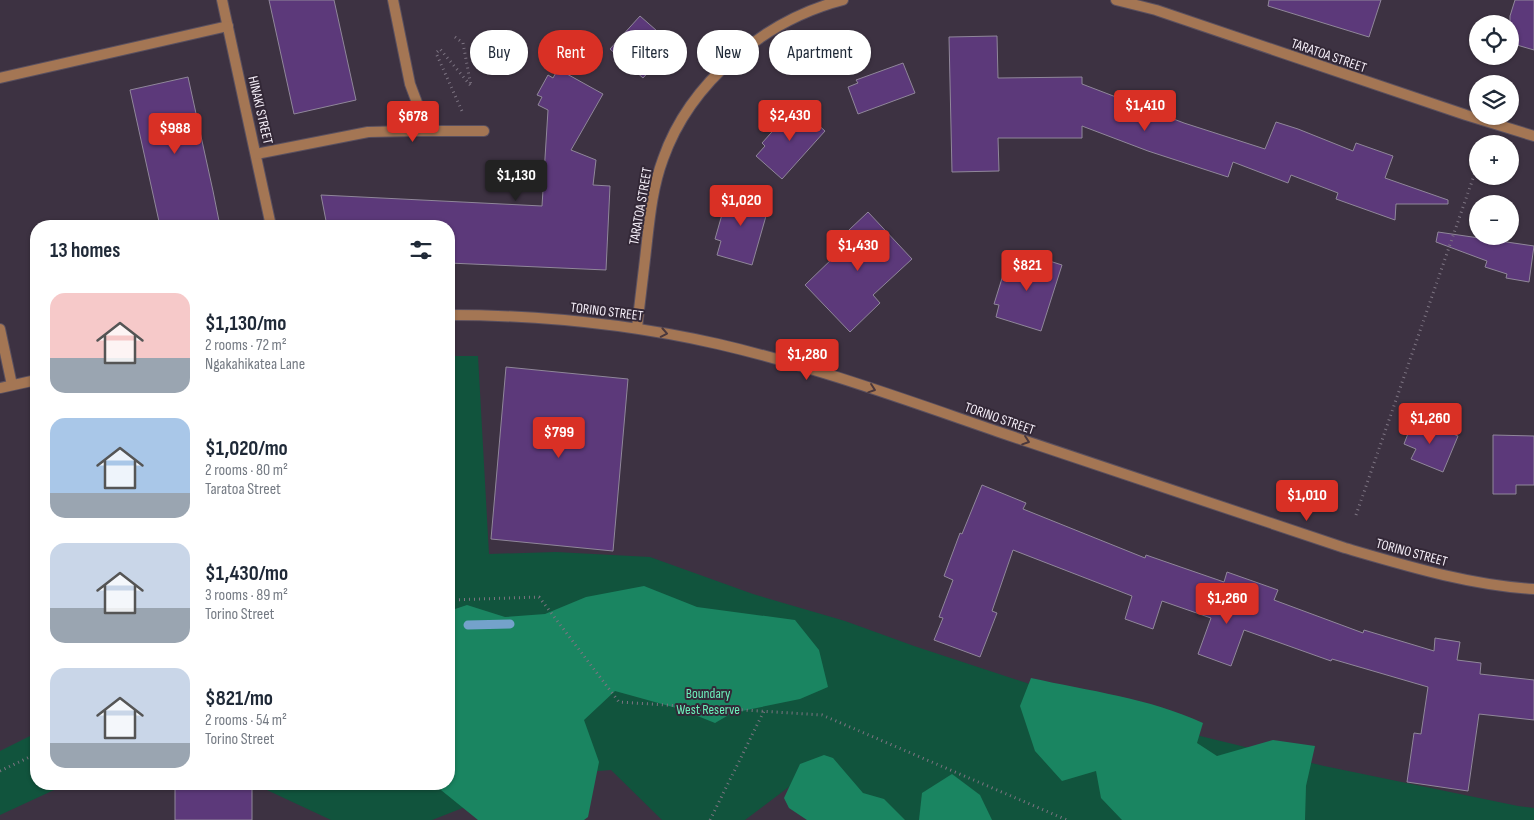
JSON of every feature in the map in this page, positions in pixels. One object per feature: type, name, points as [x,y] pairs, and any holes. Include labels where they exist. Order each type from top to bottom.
[{"type":"street","name":"HINAKI STREET","points":[[222,0],[271,220]]},
{"type":"street","points":[[393,0],[410,84],[419,108],[412,131]]},
{"type":"street","name":"TARATOA STREET","points":[[637,328],[652,202],[663,159],[678,126],[697,97],[720,70],[743,50],[798,15],[844,0]]},
{"type":"street","name":"TARATOA STREET","points":[[1116,0],[1156,10],[1457,112],[1534,136]]},
{"type":"street","points":[[0,78],[228,26]]},
{"type":"street","points":[[256,154],[368,132],[484,132]]},
{"type":"street","name":"TORINO STREET","points":[[455,315],[529,316],[637,328],[718,344],[825,373],[1345,548],[1428,572],[1514,588],[1534,589]]},
{"type":"street","points":[[0,329],[12,385]]},
{"type":"street","points":[[0,388],[30,381]]},
{"type":"path","points":[[455,37],[463,43],[471,86],[440,49],[436,53],[466,120]]},
{"type":"path","points":[[1356,515],[1471,185]]},
{"type":"path","points":[[455,600],[538,597],[619,702],[822,715],[1067,820]]},
{"type":"path","points":[[710,820],[764,711]]},
{"type":"path","points":[[0,771],[30,757]]},
{"type":"path","points":[[1053,814],[1054,820]]},
{"type":"green space","name":"Boundary West Reserve","points":[[455,356],[478,356],[489,554],[556,552],[650,557],[753,594],[845,621],[914,646],[1151,724],[1324,766],[1534,808],[1534,820],[818,820],[806,774],[745,820],[662,820],[611,770],[547,775],[432,820],[331,820],[267,790],[455,790]]},
{"type":"green space","points":[[644,586],[697,607],[795,620],[819,650],[828,687],[800,699],[732,713],[715,723],[680,709],[615,691],[584,720],[599,762],[588,817],[584,820],[478,820],[441,790],[455,790],[455,609],[467,605],[505,617],[545,614],[586,597]]},
{"type":"green space","points":[[1031,678],[1140,701],[1182,714],[1203,723],[1197,743],[1217,756],[1273,740],[1315,746],[1306,786],[1305,820],[1122,820],[1101,798],[1096,771],[1062,781],[1035,751],[1020,706]]},
{"type":"green space","points":[[30,736],[30,790],[54,790],[0,815],[0,751]]},
{"type":"green space","points":[[824,755],[833,758],[863,793],[884,799],[905,820],[807,820],[789,808],[784,798],[800,764]]},
{"type":"green space","points":[[952,774],[980,795],[992,820],[919,820],[922,793]]},
{"type":"building","points":[[269,0],[334,0],[356,100],[294,114]]},
{"type":"building","points":[[1269,0],[1381,0],[1369,37],[1268,6]]},
{"type":"building","points":[[1515,0],[1534,0],[1534,50],[1519,46],[1519,15],[1510,15]]},
{"type":"building","points":[[640,16],[656,30],[627,30]]},
{"type":"building","points":[[997,36],[998,78],[1082,77],[1082,84],[1184,123],[1265,149],[1276,122],[1353,151],[1356,143],[1393,156],[1385,178],[1448,200],[1448,204],[1396,204],[1395,220],[1336,199],[1338,193],[1291,175],[1288,183],[1233,162],[1228,177],[1148,151],[1082,126],[1082,138],[998,138],[999,171],[952,172],[949,37]]},
{"type":"building","points":[[903,63],[915,93],[858,114],[848,87],[858,83],[856,80]]},
{"type":"building","points":[[548,75],[553,78],[555,75],[569,75],[603,94],[571,150],[596,160],[593,185],[610,186],[606,270],[455,263],[455,220],[326,220],[321,195],[542,206],[548,110],[538,105],[542,97],[537,95]]},
{"type":"building","points":[[188,77],[219,220],[159,220],[130,90]]},
{"type":"building","points":[[796,105],[825,131],[782,179],[756,156],[765,146],[762,143]]},
{"type":"building","points":[[729,190],[770,202],[752,265],[717,255],[721,241],[715,239]]},
{"type":"building","points":[[868,212],[912,259],[873,295],[880,303],[850,332],[805,285],[836,255],[830,248]]},
{"type":"building","points":[[1438,232],[1469,237],[1469,245],[1519,244],[1534,246],[1529,282],[1506,278],[1507,274],[1485,267],[1487,261],[1436,242]]},
{"type":"building","points":[[1037,257],[1062,265],[1041,331],[996,317],[999,305],[994,304],[1008,259],[1034,267]]},
{"type":"building","points":[[506,367],[628,379],[613,551],[491,539]]},
{"type":"building","points":[[1414,418],[1458,436],[1443,472],[1411,459],[1416,449],[1404,444]]},
{"type":"building","points":[[1493,435],[1534,436],[1534,485],[1516,485],[1516,494],[1493,494]]},
{"type":"building","points":[[982,485],[1026,503],[1023,509],[1145,558],[1146,555],[1224,582],[1227,572],[1278,590],[1274,600],[1363,633],[1364,630],[1434,651],[1435,638],[1460,642],[1457,660],[1481,663],[1480,674],[1534,680],[1534,720],[1479,714],[1468,791],[1407,782],[1414,733],[1421,734],[1428,687],[1332,659],[1331,661],[1244,630],[1231,666],[1198,654],[1211,618],[1162,601],[1153,629],[1125,619],[1132,596],[1013,550],[992,611],[997,613],[980,657],[934,640],[943,618],[939,617],[953,580],[944,576],[960,533],[962,534]]},
{"type":"building","points":[[175,790],[252,790],[252,820],[175,820]]},
{"type":"waterway","points":[[468,625],[510,624]]}]
